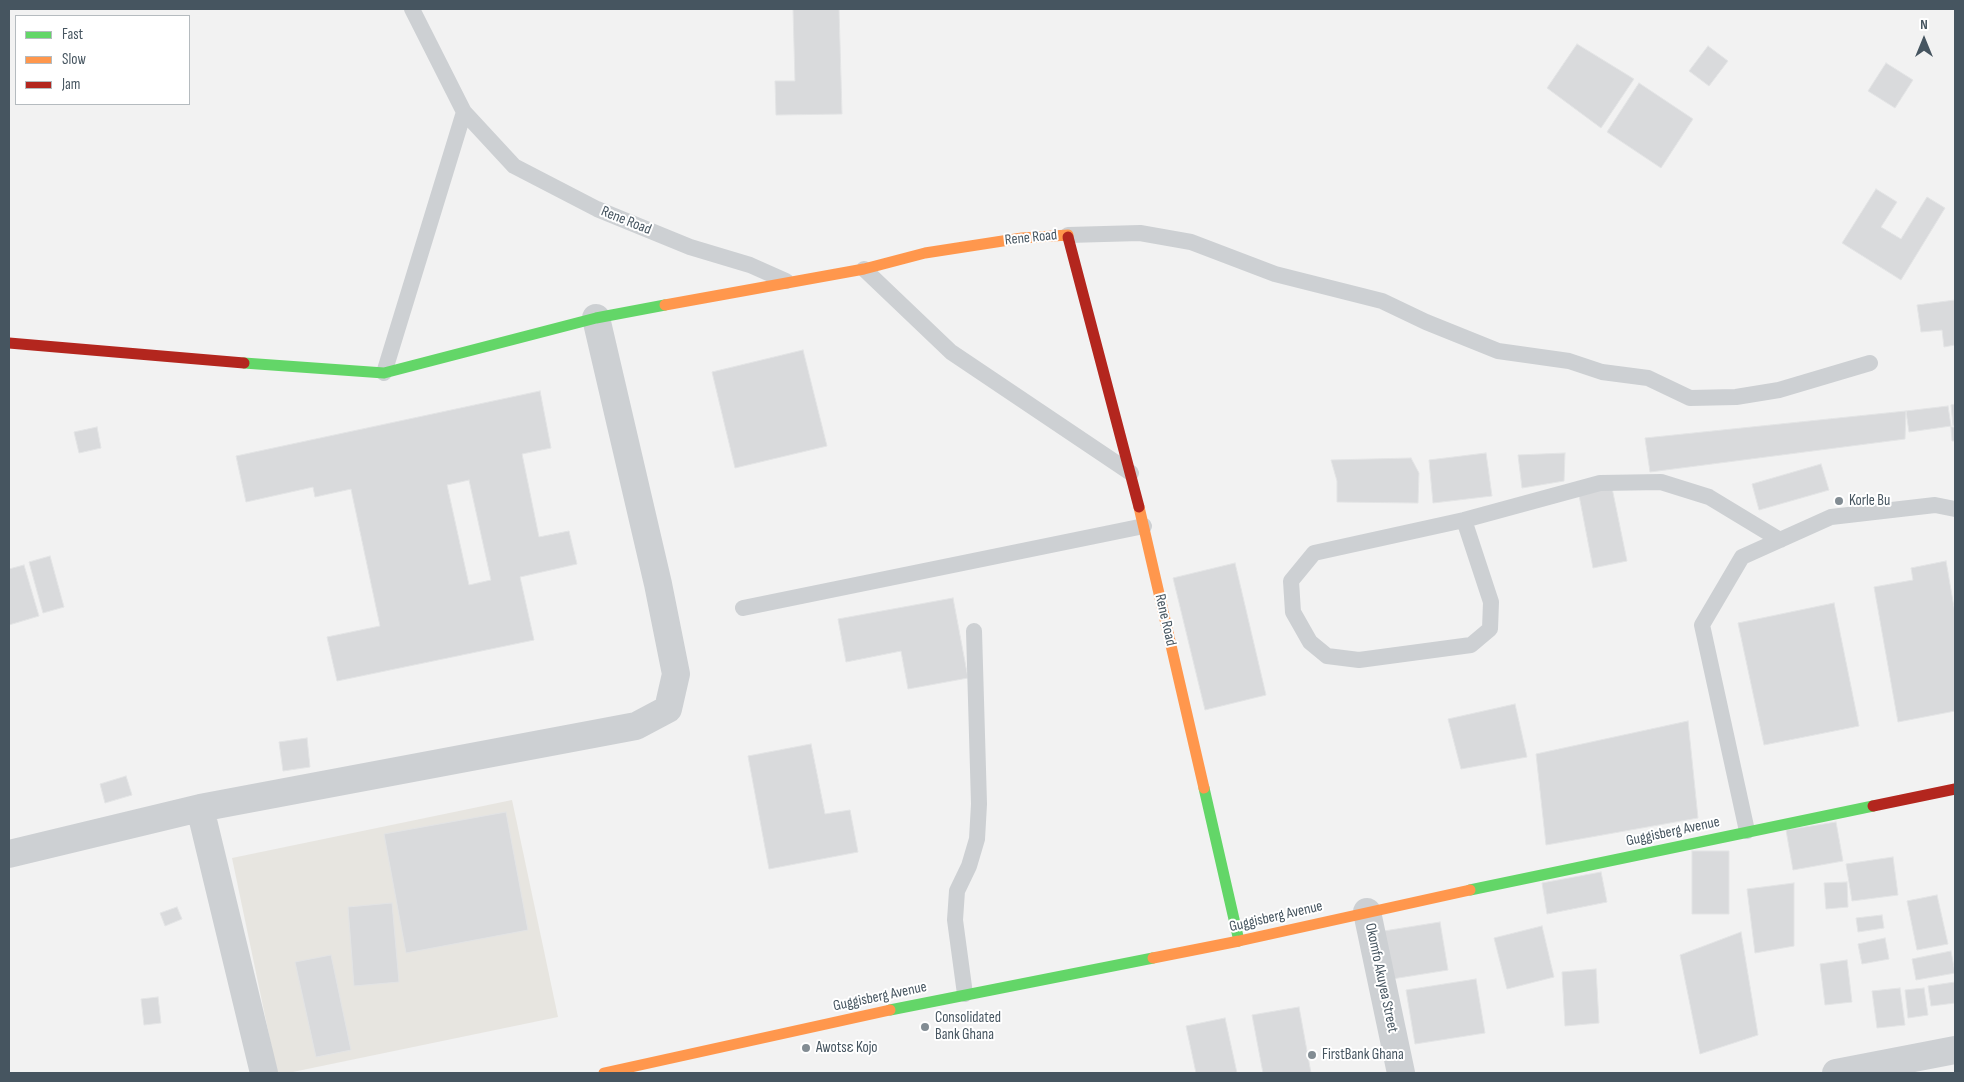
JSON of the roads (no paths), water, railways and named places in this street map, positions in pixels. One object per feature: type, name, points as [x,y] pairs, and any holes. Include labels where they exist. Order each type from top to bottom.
[{"type":"street","name":"Rene Road","points":[[790,282],[864,268],[925,253],[1022,238],[1068,235],[1144,526],[1240,941]]},
{"type":"street","points":[[9,343],[160,357],[384,373],[596,318],[790,282]]},
{"type":"street","points":[[9,854],[200,808],[636,726],[668,709],[676,674],[656,575],[596,318]]},
{"type":"street","name":"Guggisberg Avenue","points":[[604,1073],[675,1065],[965,994],[1240,941],[1747,831],[1955,789]]},
{"type":"street","points":[[200,808],[264,1073]]},
{"type":"street","name":"Okomfo Akuyea Street","points":[[1367,912],[1401,1073]]},
{"type":"street","points":[[1836,1073],[1955,1050]]},
{"type":"lane","name":"Rene Road","points":[[412,9],[464,112],[514,166],[606,213],[690,248],[750,265],[790,282]]},
{"type":"lane","points":[[384,373],[464,112]]},
{"type":"lane","points":[[1068,235],[1140,233],[1191,242],[1275,274],[1382,301],[1426,322],[1498,351],[1569,361],[1602,372],[1648,378],[1690,398],[1736,397],[1780,390],[1870,364]]},
{"type":"lane","points":[[864,268],[951,352],[1131,473]]},
{"type":"lane","points":[[1464,520],[1491,602],[1490,629],[1471,644],[1359,660],[1327,656],[1310,642],[1293,612],[1291,581],[1314,553],[1464,520],[1600,483],[1661,482],[1709,497],[1780,540]]},
{"type":"lane","points":[[1747,831],[1702,624],[1742,557],[1831,518],[1935,505],[1955,509]]},
{"type":"lane","points":[[743,608],[1144,526]]},
{"type":"lane","points":[[965,994],[955,920],[957,891],[969,866],[977,839],[979,804],[974,631]]},
{"type":"place","name":"Korle Bu","points":[[1839,501]]},
{"type":"place","name":"Consolidated Bank Ghana","points":[[925,1027]]},
{"type":"place","name":"Awotsɛ Kojo","points":[[806,1048]]},
{"type":"place","name":"FirstBank Ghana","points":[[1312,1055]]}]
